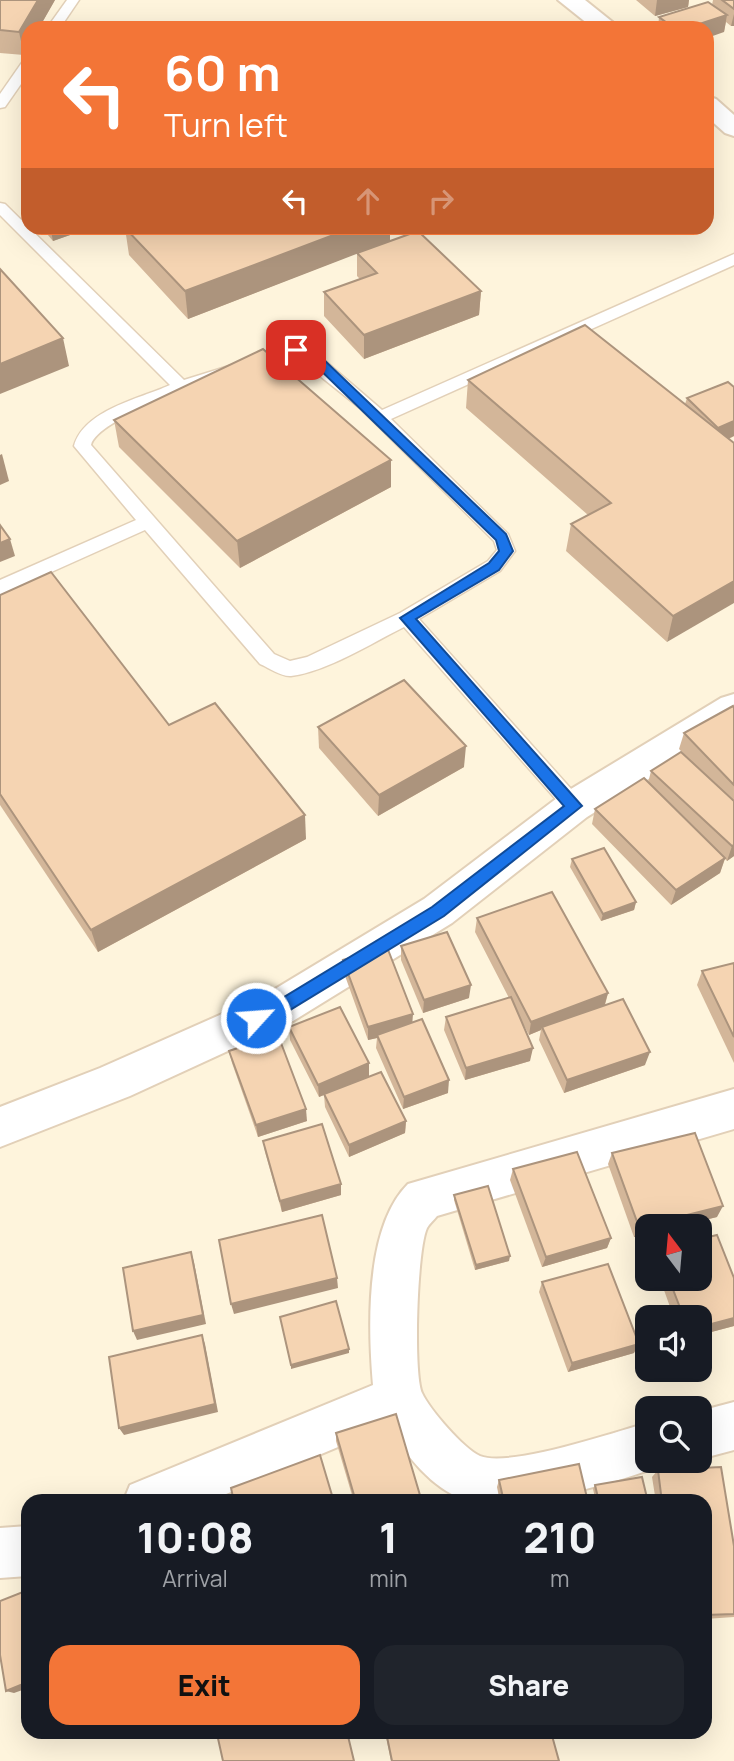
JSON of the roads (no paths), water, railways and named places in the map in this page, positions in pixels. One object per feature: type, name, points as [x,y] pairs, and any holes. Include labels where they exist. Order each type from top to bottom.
[{"type":"street","points":[[570,0],[598,21]]},
{"type":"street","points":[[714,110],[734,128]]},
{"type":"street","points":[[0,1127],[114,1082],[279,1008],[438,911],[574,806],[734,708]]},
{"type":"street","points":[[635,1450],[502,1483],[474,1479],[424,1438],[399,1398],[396,1271],[409,1215],[424,1199],[734,1109]]},
{"type":"street","points":[[166,1494],[399,1398]]},
{"type":"street","points":[[712,1431],[734,1426]]},
{"type":"street","points":[[0,1553],[21,1551]]},
{"type":"lane","points":[[58,21],[73,0]]},
{"type":"lane","points":[[0,104],[21,74]]},
{"type":"lane","points":[[0,207],[21,228]]},
{"type":"lane","points":[[28,235],[181,386]]},
{"type":"lane","points":[[378,418],[734,259]]},
{"type":"lane","points":[[296,350],[315,358],[502,538],[506,551],[494,566],[407,618],[312,663],[289,669],[267,659],[145,523],[82,446],[85,436],[96,424],[181,386],[296,350]]},
{"type":"lane","points":[[0,588],[145,523]]},
{"type":"lane","points":[[407,618],[574,806]]}]
